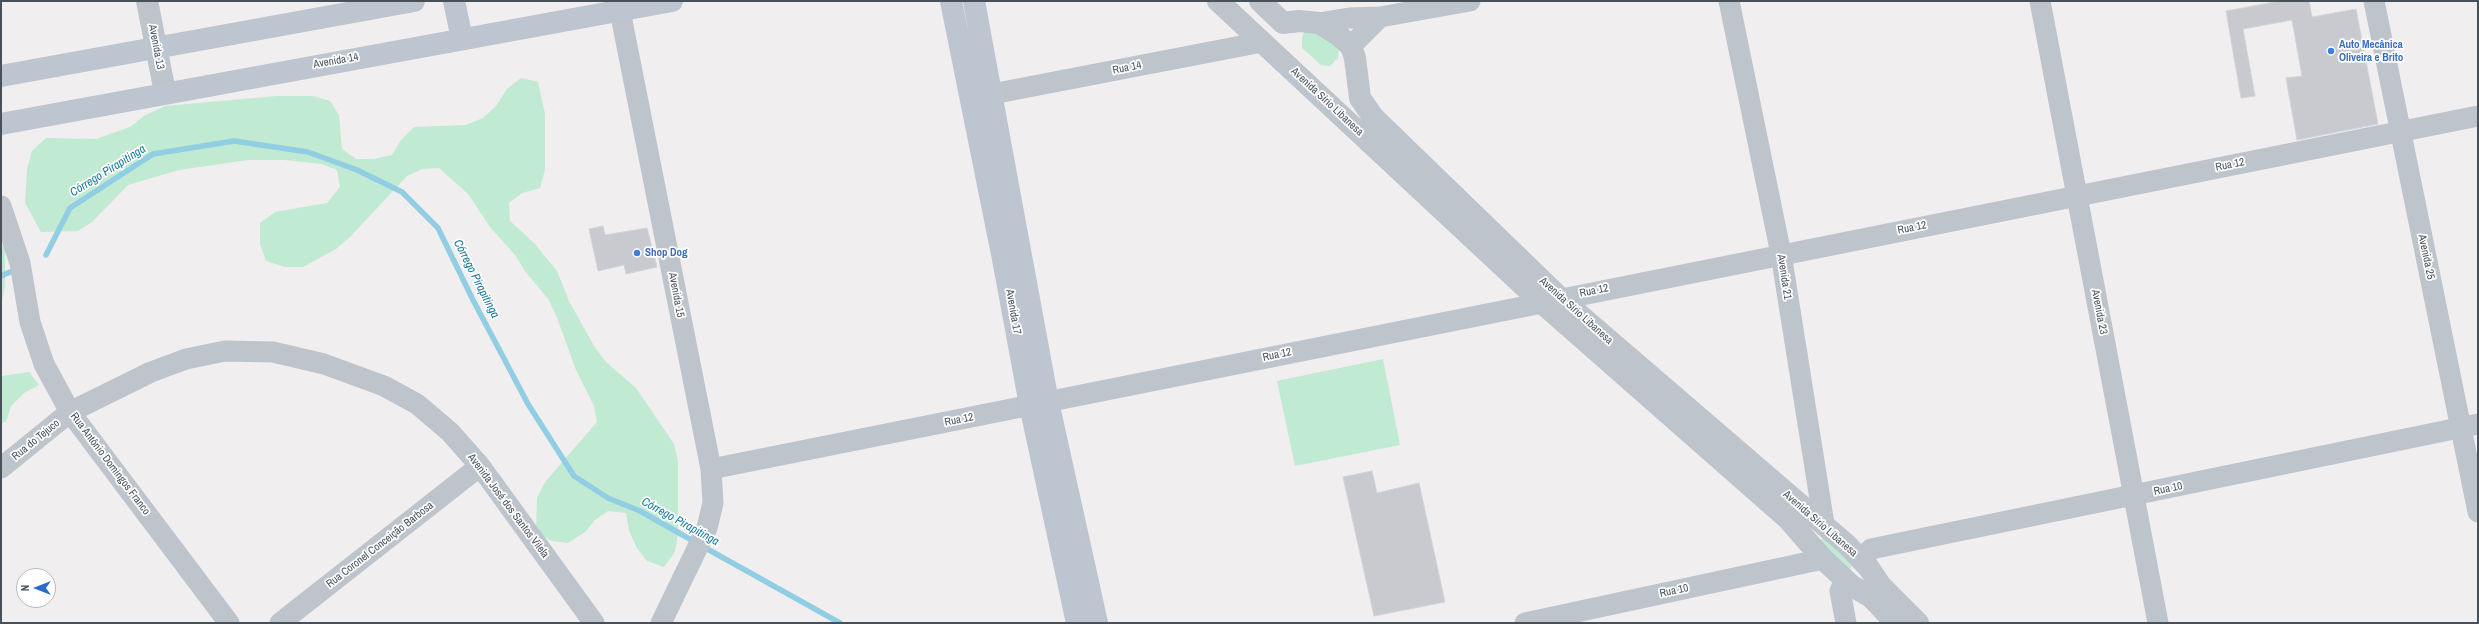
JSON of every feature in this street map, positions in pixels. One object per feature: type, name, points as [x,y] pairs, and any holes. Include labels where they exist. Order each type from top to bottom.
[{"type":"main road","points":[[1,76],[157,49],[414,1]]},
{"type":"main road","points":[[454,1],[462,39]]},
{"type":"main road","name":"Avenida 14","points":[[1,124],[165,92],[462,39],[619,6],[672,1]]},
{"type":"main road","name":"Avenida 17","points":[[951,1],[1003,259],[1039,404],[1097,623]]},
{"type":"main road","name":"Avenida 17","points":[[974,1],[992,94],[1039,404],[1077,623]]},
{"type":"street","name":"Avenida 13","points":[[146,1],[165,92]]},
{"type":"street","name":"Avenida Sírio Libanesa","points":[[1218,1],[1323,98],[1550,300],[1788,519],[1806,542],[1845,580],[1871,597],[1896,623]]},
{"type":"street","points":[[1260,1],[1283,23]]},
{"type":"street","points":[[1319,23],[1348,9],[1380,17],[1470,1]]},
{"type":"street","name":"Avenida 21","points":[[1729,1],[1781,254],[1824,524]]},
{"type":"street","name":"Avenida 23","points":[[2040,1],[2158,623]]},
{"type":"street","name":"Avenida 25","points":[[2374,1],[2400,131],[2469,426],[2478,512]]},
{"type":"street","name":"Avenida 15","points":[[619,6],[711,469],[713,503],[707,528],[661,623]]},
{"type":"street","points":[[1262,42],[1266,30],[1273,24],[1299,21],[1319,23],[1337,34],[1351,46],[1380,17]]},
{"type":"street","name":"Rua 14","points":[[992,94],[1262,42]]},
{"type":"street","name":"Avenida Sírio Libanesa","points":[[1351,46],[1355,58],[1356,80],[1360,98],[1373,117],[1550,300],[1800,506],[1824,524],[1862,560],[1881,586],[1918,623]]},
{"type":"street","points":[[1323,98],[1341,100],[1352,92],[1356,80]]},
{"type":"street","name":"Rua 12","points":[[711,469],[1550,300],[2478,116]]},
{"type":"street","name":"Rua Antônio Domingos Franco","points":[[1,206],[20,263],[23,288],[30,322],[44,364],[70,412],[229,623]]},
{"type":"street","name":"Avenida José dos Santos Vilela","points":[[70,412],[151,372],[186,359],[225,351],[273,352],[324,364],[384,386],[417,404],[450,432],[480,466],[594,623]]},
{"type":"street","name":"Rua do Tejuco","points":[[1,468],[70,412]]},
{"type":"street","name":"Rua 10","points":[[1862,560],[1871,549],[2469,426]]},
{"type":"street","name":"Rua Coronel Conceição Barbosa","points":[[280,623],[480,466]]},
{"type":"street","points":[[1806,542],[1806,536],[1810,527],[1819,523],[1824,524]]},
{"type":"street","name":"Rua 10","points":[[1525,623],[1823,559]]},
{"type":"street","points":[[1846,623],[1840,591],[1845,580],[1853,579],[1860,575],[1863,568],[1862,560]]},
{"type":"green space","points":[[1312,28],[1339,47],[1338,58],[1330,66],[1321,65],[1302,48],[1302,37],[1305,30]]},
{"type":"green space","points":[[521,78],[538,82],[545,114],[545,170],[540,188],[522,193],[509,203],[510,221],[534,243],[557,271],[569,301],[594,346],[606,362],[636,388],[674,444],[678,461],[678,533],[675,552],[664,567],[647,561],[637,548],[629,531],[626,513],[608,511],[595,520],[585,532],[568,543],[552,541],[536,533],[537,498],[545,482],[597,422],[594,406],[576,370],[556,315],[548,299],[525,271],[515,255],[490,227],[468,194],[439,168],[422,169],[407,176],[350,237],[336,249],[303,267],[285,267],[266,261],[260,244],[260,223],[275,212],[327,203],[340,187],[337,170],[321,164],[285,160],[248,160],[179,170],[128,185],[92,222],[78,231],[41,232],[25,203],[27,169],[32,151],[46,138],[96,139],[130,127],[144,116],[165,106],[277,96],[313,96],[330,101],[339,115],[342,149],[356,159],[374,159],[392,155],[401,140],[414,127],[466,125],[483,118],[496,106],[507,89]]},
{"type":"green space","points":[[1,244],[5,249],[5,285],[1,307]]},
{"type":"green space","points":[[1383,359],[1400,445],[1295,466],[1277,381]]},
{"type":"green space","points":[[29,372],[39,385],[24,393],[11,406],[6,422],[1,423],[1,376]]},
{"type":"green space","points":[[1824,537],[1852,566],[1850,569],[1847,570],[1819,541]]},
{"type":"building","name":"Auto Mecânica Oliveira e Brito","points":[[2280,1],[2309,1],[2312,17],[2356,9],[2378,124],[2297,140],[2286,78],[2302,76],[2292,20],[2243,29],[2255,96],[2241,98],[2226,11]]},
{"type":"building","points":[[603,226],[605,235],[647,228],[657,267],[626,274],[624,265],[598,271],[589,229]]},
{"type":"building","points":[[1372,471],[1377,493],[1419,483],[1445,602],[1374,616],[1343,477]]},
{"type":"waterway","name":"Córrego Pirapitinga","points":[[46,255],[70,208],[153,154],[234,141],[308,152],[357,170],[402,192],[438,228],[473,300],[528,404],[574,476],[608,498],[640,511],[695,542]]},
{"type":"waterway","name":"Córrego Pirapitinga","points":[[1,276],[10,272]]},
{"type":"waterway","name":"Córrego Pirapitinga","points":[[702,546],[840,623]]},
{"type":"place","name":"Auto Mecânica Oliveira e Brito","points":[[2331,51]]},
{"type":"place","name":"Shop Dog","points":[[637,253]]}]
